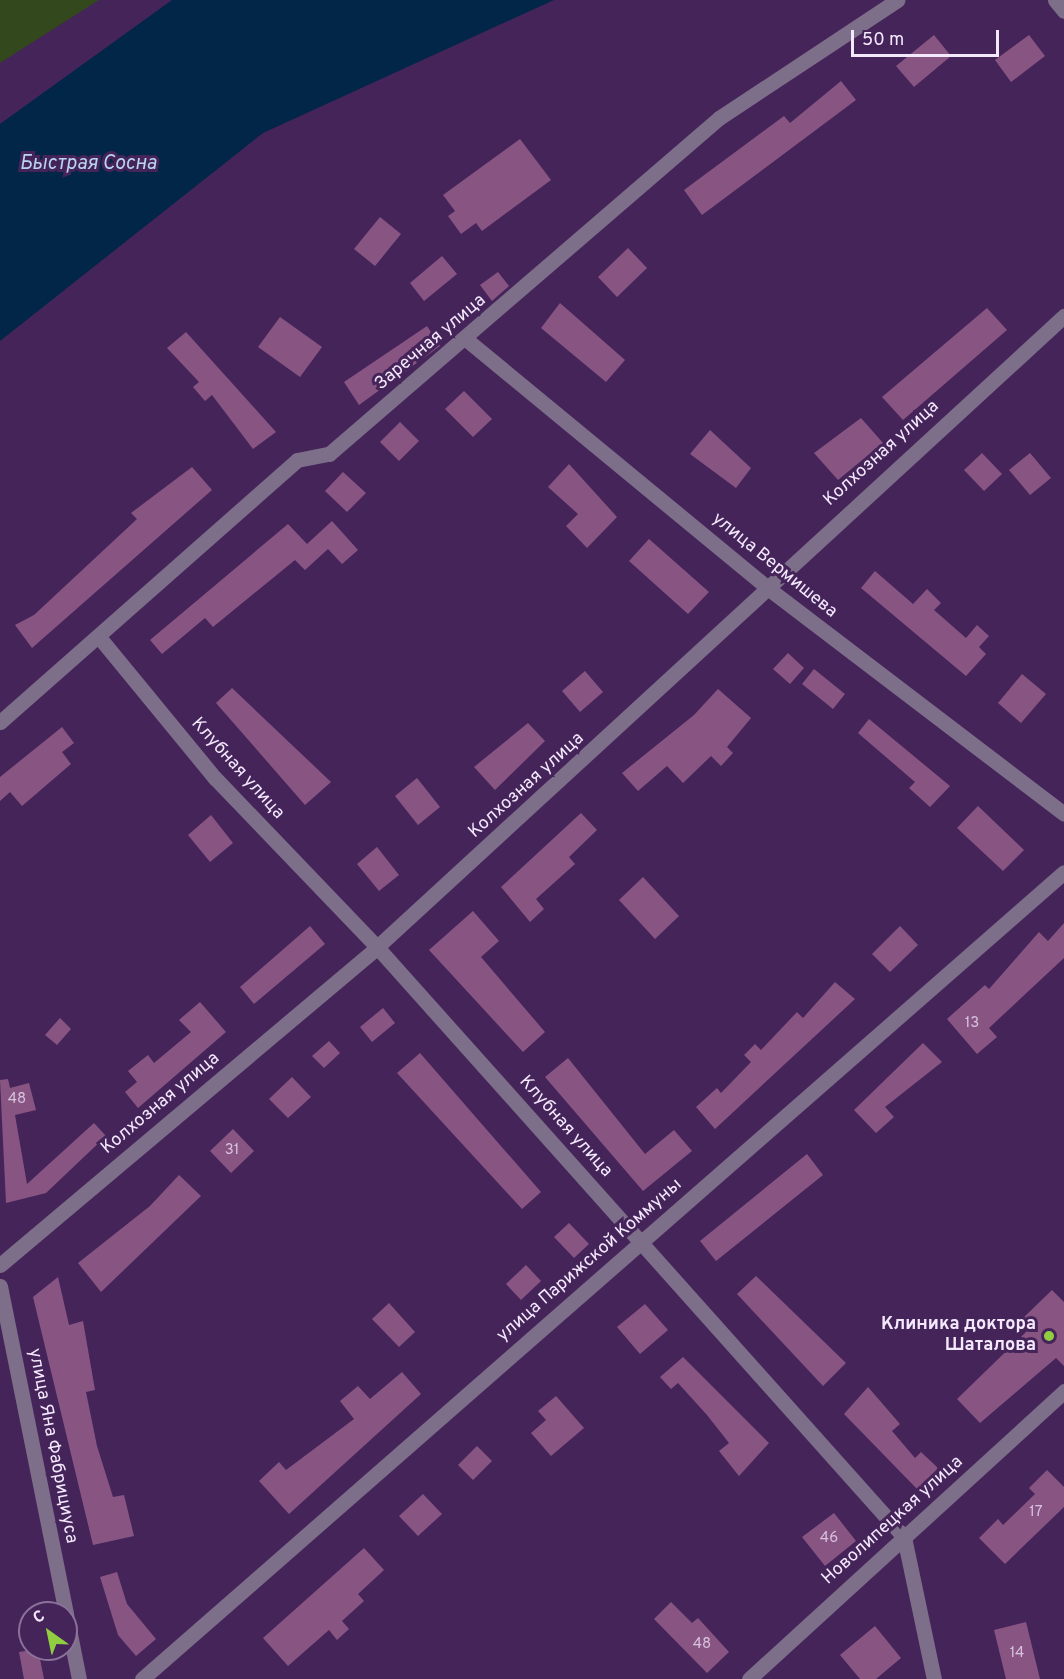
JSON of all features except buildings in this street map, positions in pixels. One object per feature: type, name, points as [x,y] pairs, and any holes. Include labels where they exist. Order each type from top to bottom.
[{"type":"street","name":"Заречная улица","points":[[0,722],[297,460],[329,454],[467,340],[719,118],[897,0]]},
{"type":"street","points":[[1055,0],[1064,11]]},
{"type":"street","name":"Колхозная улица","points":[[0,1265],[377,947],[685,670],[765,586],[1064,316]]},
{"type":"street","name":"улица Вермишева","points":[[467,340],[765,586],[1064,814]]},
{"type":"street","name":"Клубная улица","points":[[99,637],[215,778],[377,947],[904,1537],[934,1679]]},
{"type":"street","name":"улица Парижской Коммуны","points":[[142,1679],[1064,872]]},
{"type":"street","name":"улица Яна Фабрициуса","points":[[0,1286],[64,1601]]},
{"type":"street","name":"Новолипецкая улица","points":[[749,1679],[1064,1391]]},
{"type":"street","name":"улица Яна Фабрициуса","points":[[75,1661],[79,1679]]},
{"type":"green space","points":[[0,0],[99,0],[0,63]]},
{"type":"water","name":"Быстрая Сосна","points":[[172,0],[554,0],[263,133],[0,341],[0,124]]},
{"type":"place","name":"Клиника доктора Шаталова","points":[[1049,1336]]}]
